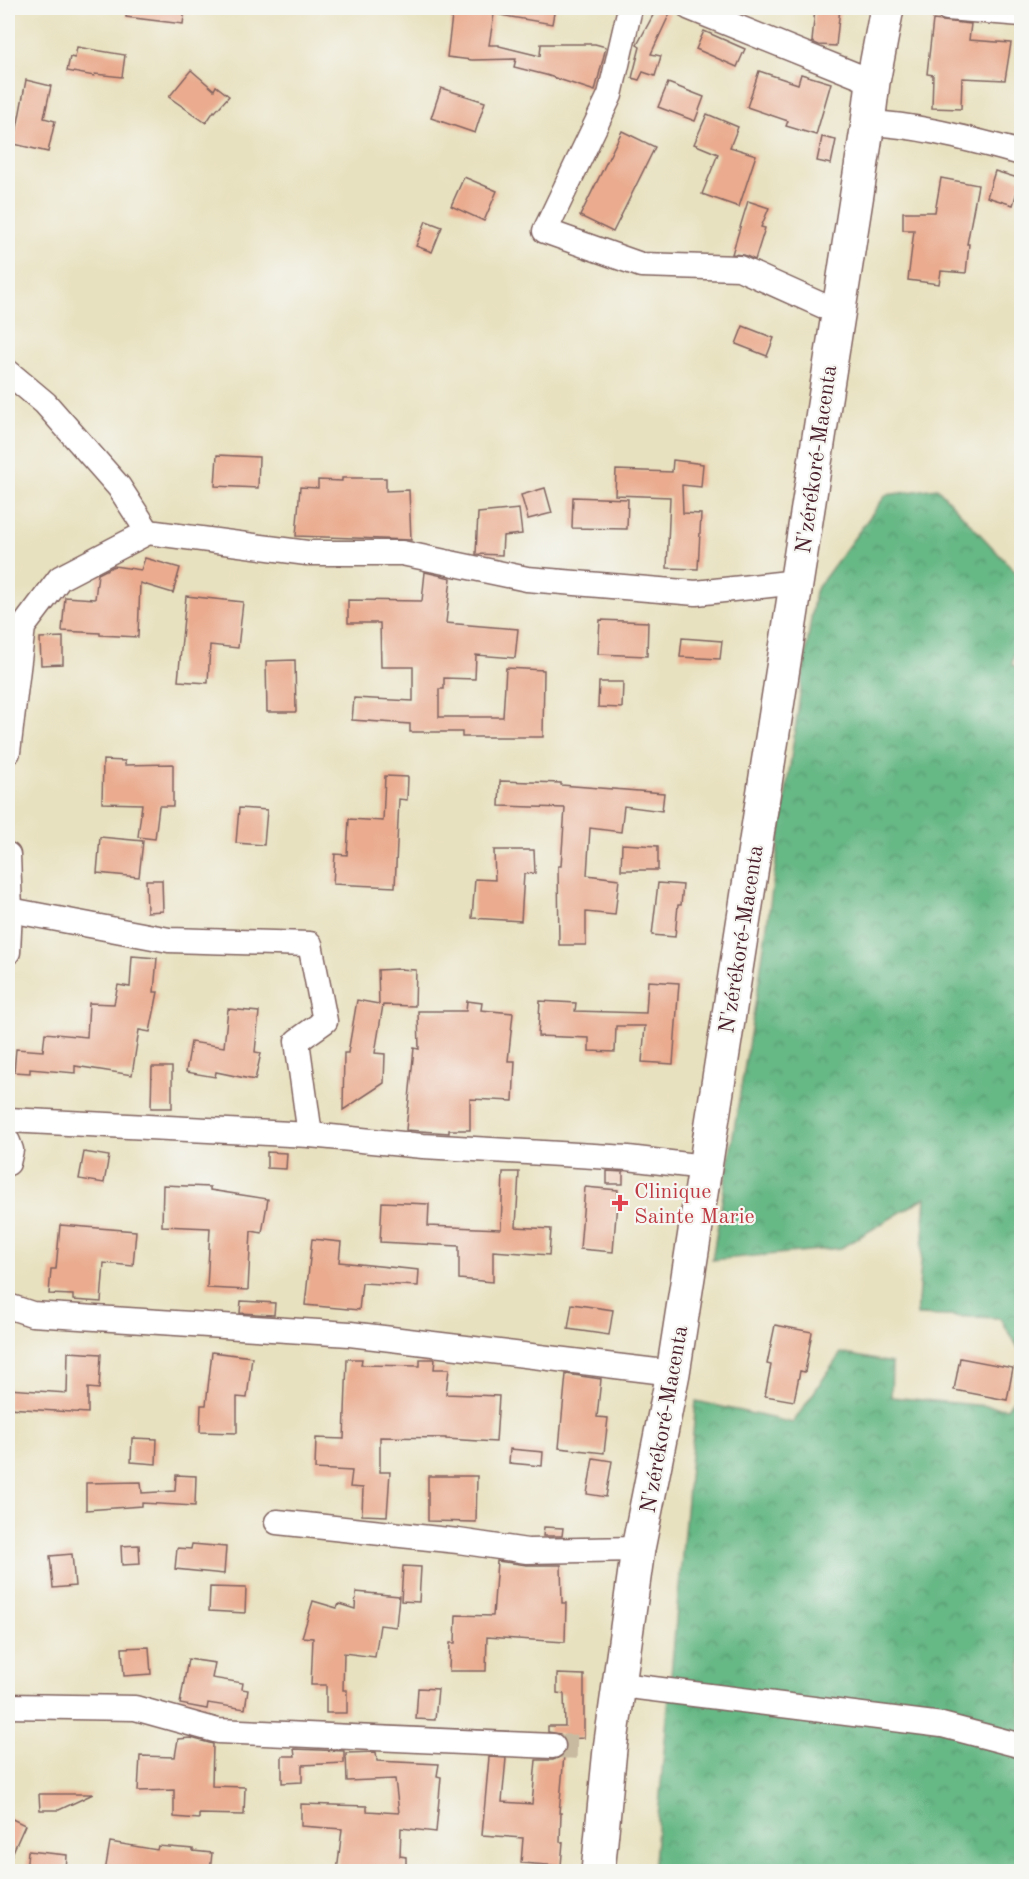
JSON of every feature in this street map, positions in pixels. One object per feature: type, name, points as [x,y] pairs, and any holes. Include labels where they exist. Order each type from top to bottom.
[{"type":"highway","name":"N'zérékoré-Macenta","points":[[598,1872],[599,1748],[621,1685],[638,1549],[673,1373],[873,82],[887,8]]},
{"type":"street","points":[[630,8],[610,95],[545,231],[641,265],[739,268],[837,312]]},
{"type":"street","points":[[690,8],[873,82]]},
{"type":"street","points":[[947,8],[1022,14]]},
{"type":"street","points":[[868,123],[888,124],[953,135],[1022,153]]},
{"type":"street","points":[[8,372],[45,403],[111,479],[148,532]]},
{"type":"street","points":[[8,752],[23,627],[60,578],[148,532],[307,553],[402,553],[527,579],[696,593],[797,582]]},
{"type":"street","points":[[8,855],[10,910],[8,952]]},
{"type":"street","points":[[10,910],[169,940],[310,944],[325,1021],[297,1041],[310,1135]]},
{"type":"street","points":[[8,1120],[310,1135],[423,1146],[628,1158],[704,1167]]},
{"type":"street","points":[[8,1142],[11,1150],[8,1163]]},
{"type":"street","points":[[8,1306],[32,1314],[350,1334],[673,1373]]},
{"type":"street","points":[[277,1522],[458,1541],[527,1551],[638,1549]]},
{"type":"street","points":[[621,1685],[942,1725],[1022,1746]]},
{"type":"street","points":[[8,1706],[135,1708],[218,1731],[553,1746]]},
{"type":"green space","points":[[937,488],[1021,578],[1021,614],[1012,665],[1022,671],[1021,1352],[1000,1318],[917,1315],[926,1197],[841,1248],[712,1260],[759,981],[815,591],[886,495]]},
{"type":"green space","points":[[841,1353],[892,1363],[891,1397],[1007,1408],[1021,1390],[1021,1871],[653,1872],[696,1401],[793,1423]]},
{"type":"building","points":[[127,8],[185,8],[183,24],[126,17]]},
{"type":"building","points":[[453,8],[495,8],[489,45],[499,45],[540,56],[541,44],[595,44],[606,47],[595,91],[514,67],[516,59],[472,60],[447,57]]},
{"type":"building","points":[[501,8],[555,8],[552,24],[500,15]]},
{"type":"building","points":[[657,8],[670,13],[651,54],[661,56],[655,76],[643,72],[639,80],[632,78],[640,47],[637,45]]},
{"type":"building","points":[[815,8],[840,8],[836,46],[819,45],[812,42]]},
{"type":"building","points":[[933,20],[971,24],[969,40],[1011,43],[1005,80],[962,78],[961,109],[932,108],[933,75],[927,74]]},
{"type":"building","points":[[704,31],[745,49],[737,67],[696,49]]},
{"type":"building","points":[[77,47],[125,55],[122,77],[95,74],[94,76],[67,71],[70,57],[75,58]]},
{"type":"building","points":[[191,70],[214,90],[216,86],[229,96],[206,123],[169,97]]},
{"type":"building","points":[[759,71],[798,84],[801,74],[831,83],[816,135],[786,126],[788,121],[747,107]]},
{"type":"building","points":[[26,80],[51,86],[44,118],[55,121],[48,152],[14,144]]},
{"type":"building","points":[[668,83],[704,97],[695,121],[658,107]]},
{"type":"building","points":[[441,88],[485,102],[475,133],[431,118]]},
{"type":"building","points":[[707,114],[738,127],[730,147],[756,155],[739,207],[702,194],[718,154],[694,144]]},
{"type":"building","points":[[622,131],[655,147],[613,232],[580,216]]},
{"type":"building","points":[[822,137],[836,140],[831,164],[817,161]]},
{"type":"building","points":[[995,171],[1021,179],[1013,205],[987,197]]},
{"type":"building","points":[[464,177],[497,191],[484,221],[451,206]]},
{"type":"building","points":[[941,178],[978,185],[967,244],[969,244],[966,273],[941,271],[939,284],[908,280],[914,230],[903,230],[903,212],[935,212]]},
{"type":"building","points":[[748,201],[769,208],[761,227],[765,228],[755,260],[744,255],[732,254]]},
{"type":"building","points":[[426,221],[442,227],[432,252],[416,246]]},
{"type":"building","points":[[743,326],[774,338],[767,356],[736,344]]},
{"type":"building","points":[[217,455],[259,457],[258,488],[215,486]]},
{"type":"building","points":[[673,460],[703,464],[701,487],[682,485],[683,513],[701,514],[698,569],[667,568],[670,497],[615,495],[616,470],[672,472]]},
{"type":"building","points":[[342,478],[386,478],[386,491],[409,490],[411,540],[296,536],[300,487],[318,488],[318,480],[342,481]]},
{"type":"building","points":[[545,488],[552,513],[528,519],[521,495]]},
{"type":"building","points":[[573,497],[628,499],[627,529],[572,528]]},
{"type":"building","points":[[519,509],[522,534],[503,536],[502,555],[476,554],[478,513]]},
{"type":"building","points":[[145,558],[180,568],[173,593],[140,583],[138,637],[62,631],[65,597],[95,599],[98,574],[114,566],[141,570]]},
{"type":"building","points":[[425,572],[451,578],[446,623],[518,629],[515,658],[476,655],[475,679],[444,678],[444,689],[439,689],[439,717],[503,717],[506,668],[544,670],[543,737],[462,737],[462,732],[410,732],[410,724],[352,720],[354,698],[413,701],[413,667],[381,667],[380,623],[348,623],[348,600],[422,601]]},
{"type":"building","points":[[186,596],[243,602],[238,648],[210,645],[208,683],[178,681]]},
{"type":"building","points":[[600,620],[648,622],[647,656],[598,654]]},
{"type":"building","points":[[63,637],[63,664],[41,665],[40,638]]},
{"type":"building","points":[[682,638],[722,641],[720,659],[680,657]]},
{"type":"building","points":[[295,660],[296,712],[267,712],[266,661]]},
{"type":"building","points":[[599,682],[623,682],[622,708],[598,707]]},
{"type":"building","points":[[103,760],[125,761],[125,765],[173,764],[173,806],[159,806],[155,839],[138,837],[142,804],[102,803]]},
{"type":"building","points":[[385,776],[408,777],[407,800],[399,799],[395,887],[333,884],[335,854],[347,855],[349,819],[383,821]]},
{"type":"building","points":[[500,781],[561,783],[561,785],[664,793],[662,811],[624,806],[621,832],[590,828],[587,875],[619,879],[615,915],[586,912],[586,945],[559,945],[558,866],[561,866],[565,808],[499,806]]},
{"type":"building","points":[[239,808],[267,810],[264,845],[236,843]]},
{"type":"building","points":[[100,837],[143,841],[139,877],[97,873]]},
{"type":"building","points":[[622,844],[658,846],[658,870],[621,870]]},
{"type":"building","points":[[494,850],[534,850],[535,873],[524,874],[521,921],[472,918],[475,879],[495,880]]},
{"type":"building","points":[[146,880],[162,880],[163,911],[147,912]]},
{"type":"building","points":[[658,883],[683,885],[681,905],[678,905],[675,937],[652,935]]},
{"type":"building","points":[[132,956],[157,958],[154,992],[158,992],[150,1032],[139,1030],[132,1075],[75,1066],[75,1073],[30,1069],[30,1073],[14,1072],[16,1049],[43,1051],[45,1033],[87,1037],[89,1003],[114,1004],[118,985],[130,987]]},
{"type":"building","points":[[378,970],[416,970],[415,1006],[383,1005],[375,1053],[385,1054],[384,1083],[343,1110],[344,1053],[348,1053],[357,1000],[379,1004]]},
{"type":"building","points":[[648,981],[679,983],[673,1064],[642,1062],[645,1026],[616,1026],[615,1052],[589,1051],[589,1038],[538,1036],[540,1001],[576,1003],[575,1011],[646,1013]]},
{"type":"building","points":[[467,1001],[482,1003],[481,1010],[513,1013],[508,1061],[515,1061],[513,1101],[470,1099],[470,1130],[449,1130],[449,1133],[406,1130],[414,1048],[419,1049],[418,1011],[466,1011]]},
{"type":"building","points":[[228,1009],[259,1012],[255,1052],[261,1053],[255,1080],[216,1072],[215,1077],[186,1072],[191,1042],[224,1047]]},
{"type":"building","points":[[152,1067],[172,1067],[172,1108],[151,1108]]},
{"type":"building","points":[[84,1152],[109,1156],[104,1183],[79,1179]]},
{"type":"building","points":[[267,1152],[287,1153],[286,1169],[267,1168]]},
{"type":"building","points":[[607,1171],[623,1172],[623,1184],[607,1184]]},
{"type":"building","points":[[503,1172],[519,1172],[516,1227],[551,1229],[549,1255],[493,1251],[493,1282],[459,1279],[459,1246],[380,1242],[382,1202],[429,1204],[428,1226],[501,1229]]},
{"type":"building","points":[[163,1185],[210,1187],[210,1190],[268,1199],[262,1233],[251,1231],[248,1290],[207,1288],[210,1228],[162,1226]]},
{"type":"building","points":[[585,1187],[618,1190],[613,1252],[580,1249]]},
{"type":"building","points":[[60,1225],[136,1231],[133,1266],[104,1263],[101,1302],[73,1300],[73,1295],[49,1294],[51,1269],[56,1269]]},
{"type":"building","points":[[312,1239],[341,1242],[339,1262],[419,1270],[418,1286],[362,1283],[359,1310],[305,1305]]},
{"type":"building","points":[[241,1301],[275,1303],[274,1315],[240,1313]]},
{"type":"building","points":[[572,1304],[613,1310],[609,1335],[568,1329]]},
{"type":"building","points":[[775,1325],[812,1332],[805,1372],[800,1371],[794,1401],[765,1396],[771,1365],[767,1364]]},
{"type":"building","points":[[68,1352],[101,1354],[99,1389],[88,1388],[88,1413],[8,1408],[8,1389],[67,1393]]},
{"type":"building","points":[[212,1352],[252,1357],[247,1398],[237,1397],[237,1433],[200,1432],[201,1405],[206,1405]]},
{"type":"building","points":[[960,1358],[1013,1368],[1007,1400],[954,1390]]},
{"type":"building","points":[[347,1359],[362,1359],[361,1365],[420,1366],[420,1359],[435,1359],[434,1369],[449,1369],[446,1394],[499,1396],[496,1442],[446,1438],[380,1437],[380,1472],[390,1472],[387,1516],[362,1515],[363,1488],[350,1487],[352,1471],[315,1469],[316,1438],[344,1439]]},
{"type":"building","points":[[566,1374],[601,1379],[597,1417],[608,1418],[604,1453],[559,1448]]},
{"type":"building","points":[[132,1438],[157,1439],[156,1464],[131,1462]]},
{"type":"building","points":[[510,1449],[543,1452],[542,1466],[509,1463]]},
{"type":"building","points":[[593,1458],[612,1461],[606,1497],[587,1494]]},
{"type":"building","points":[[176,1475],[196,1476],[195,1506],[142,1503],[142,1506],[86,1510],[86,1483],[141,1482],[142,1493],[175,1491]]},
{"type":"building","points":[[428,1476],[477,1476],[476,1522],[428,1521]]},
{"type":"building","points":[[544,1527],[563,1528],[562,1536],[543,1536]]},
{"type":"building","points":[[192,1544],[226,1547],[224,1574],[175,1569],[177,1548],[191,1549]]},
{"type":"building","points":[[139,1545],[140,1564],[122,1565],[121,1546]]},
{"type":"building","points":[[72,1554],[75,1586],[53,1588],[50,1556]]},
{"type":"building","points":[[497,1561],[527,1565],[561,1565],[562,1603],[566,1603],[565,1642],[487,1637],[486,1671],[449,1671],[450,1643],[455,1643],[456,1615],[493,1616]]},
{"type":"building","points":[[403,1566],[421,1567],[419,1602],[401,1601]]},
{"type":"building","points":[[210,1587],[246,1588],[245,1613],[209,1611]]},
{"type":"building","points":[[356,1592],[399,1596],[396,1627],[380,1625],[375,1657],[344,1653],[343,1690],[347,1690],[347,1713],[326,1713],[326,1685],[311,1685],[313,1638],[302,1637],[313,1601],[337,1608],[339,1604],[355,1609]]},
{"type":"building","points":[[149,1647],[151,1674],[124,1676],[122,1648]]},
{"type":"building","points":[[188,1659],[215,1663],[212,1678],[243,1683],[242,1689],[248,1690],[245,1709],[208,1703],[207,1709],[180,1704]]},
{"type":"building","points":[[557,1674],[584,1675],[584,1738],[565,1739],[560,1734],[548,1732],[548,1726],[565,1726],[564,1694],[557,1693]]},
{"type":"building","points":[[418,1688],[438,1689],[435,1720],[416,1719]]},
{"type":"building","points":[[191,1738],[213,1744],[212,1786],[245,1787],[244,1815],[199,1814],[199,1819],[174,1817],[174,1790],[138,1791],[140,1756],[175,1757],[178,1739]]},
{"type":"building","points":[[294,1749],[344,1751],[344,1763],[302,1765],[302,1782],[282,1783],[282,1756],[295,1756]]},
{"type":"building","points":[[376,1752],[377,1761],[439,1764],[437,1776],[441,1777],[436,1832],[401,1828],[400,1856],[406,1857],[406,1872],[337,1872],[342,1829],[301,1826],[301,1804],[367,1806],[367,1811],[399,1813],[395,1779],[347,1781],[346,1753]]},
{"type":"building","points":[[564,1755],[559,1813],[561,1813],[560,1842],[563,1842],[561,1866],[521,1863],[523,1838],[482,1835],[489,1757],[506,1758],[502,1802],[532,1804],[536,1760],[553,1760]]},
{"type":"building","points":[[39,1794],[93,1794],[59,1810],[40,1810]]},
{"type":"building","points":[[8,1817],[25,1825],[8,1863]]},
{"type":"building","points":[[110,1842],[157,1850],[158,1846],[212,1853],[210,1872],[134,1868],[133,1872],[105,1872]]},
{"type":"building","points":[[28,1851],[67,1855],[66,1872],[26,1872]]},
{"type":"tunnel","points":[[553,1746],[588,1747]]},
{"type":"place","name":"Clinique Sainte Marie","points":[[620,1203]]}]
